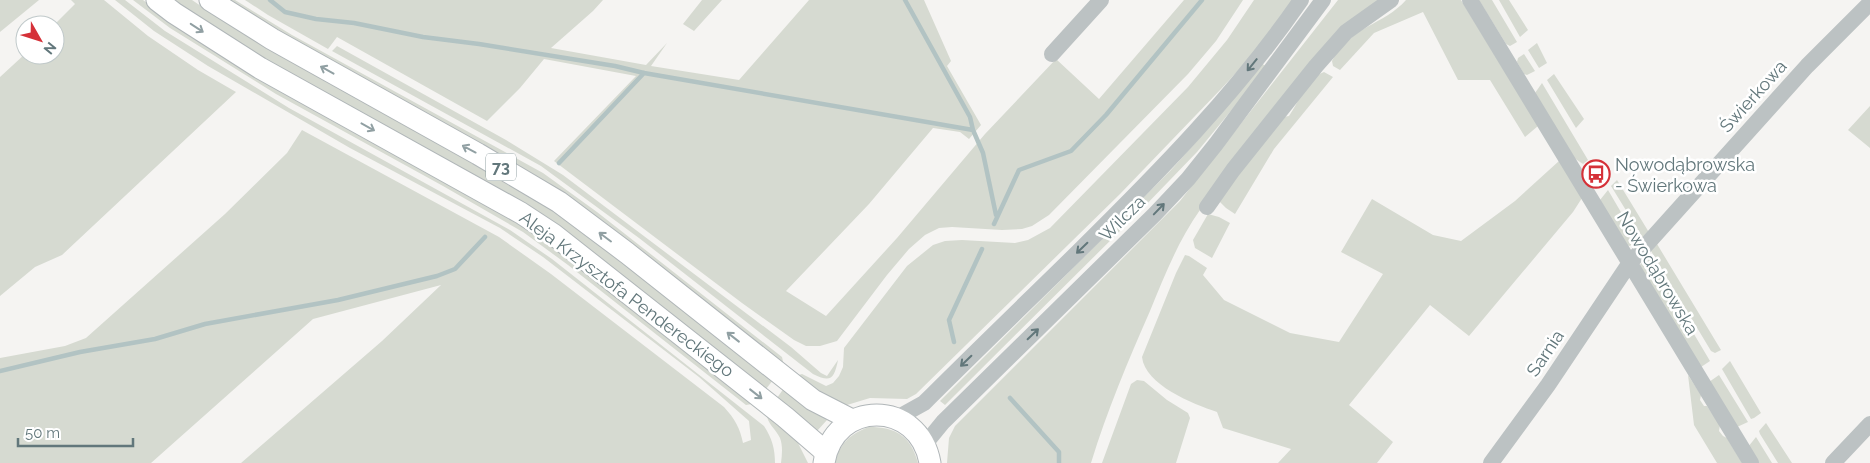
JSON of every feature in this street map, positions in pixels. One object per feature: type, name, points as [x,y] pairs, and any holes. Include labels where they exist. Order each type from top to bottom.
[{"type":"main road","name":"Aleja Krzysztofa Pendereckiego","points":[[157,0],[260,68],[521,213],[553,234],[786,417],[821,448],[825,458]]},
{"type":"main road","name":"Aleja Krzysztofa Pendereckiego","points":[[210,0],[272,39],[478,154],[559,202],[627,253],[813,400],[852,420]]},
{"type":"main road","name":"73","points":[[825,458],[831,440],[852,420],[867,415],[882,414],[897,418],[913,428],[928,453]]},
{"type":"street","points":[[1052,54],[1101,0]]},
{"type":"street","name":"Wilcza","points":[[897,418],[924,403],[1177,152],[1225,98],[1282,26],[1300,0]]},
{"type":"street","name":"Wilcza","points":[[928,453],[943,422],[1149,220],[1188,179],[1245,107],[1323,0]]},
{"type":"street","points":[[1207,207],[1316,66],[1346,32],[1391,0]]},
{"type":"street","name":"Nowodąbrowska","points":[[1470,0],[1751,463]]},
{"type":"street","name":"Świerkowa","points":[[1629,264],[1807,66],[1870,3]]},
{"type":"street","name":"Sarnia","points":[[1491,463],[1548,385],[1629,264]]},
{"type":"street","points":[[1833,463],[1870,424]]},
{"type":"shaded area","points":[[0,0],[39,0],[21,15],[15,15],[15,20],[0,32]]},
{"type":"shaded area","points":[[71,0],[104,0],[148,36],[198,70],[236,92],[62,255],[35,267],[0,296],[0,77],[15,63],[15,65],[65,65],[64,15],[75,4]]},
{"type":"shaded area","points":[[115,0],[125,0],[165,31],[289,108],[510,230],[552,259],[764,426],[772,444],[775,463],[241,463],[382,341],[441,285],[313,319],[151,463],[0,463],[0,358],[65,346],[86,338],[225,214],[287,153],[302,130],[499,237],[551,274],[724,407],[736,424],[743,443],[751,440],[749,421],[699,377],[543,257],[500,228],[350,148],[208,66],[154,31]]},
{"type":"shaded area","points":[[133,0],[143,0],[182,29],[496,209],[555,247],[752,404],[746,405],[568,265],[523,232],[276,94],[170,28]]},
{"type":"shaded area","points":[[171,0],[192,0],[223,21],[483,167],[569,221],[773,380],[766,389],[600,260],[291,75]]},
{"type":"shaded area","points":[[223,0],[235,0],[292,35],[543,173],[597,212],[782,357],[784,366],[594,218]]},
{"type":"shaded area","points":[[245,0],[603,0],[551,48],[646,65],[667,43],[651,66],[739,80],[809,0],[924,0],[951,61],[947,66],[981,125],[969,139],[960,132],[933,128],[869,204],[786,291],[826,316],[897,238],[985,134],[1056,59],[1099,99],[1184,0],[1243,0],[1216,41],[1188,74],[1049,215],[1032,226],[1022,229],[1002,230],[952,227],[939,228],[925,235],[909,249],[887,275],[837,341],[820,346],[806,346],[794,340],[742,303],[554,161],[636,76],[544,59],[520,88],[487,121],[337,37],[328,49]]},
{"type":"shaded area","points":[[702,0],[722,0],[694,31],[683,24]]},
{"type":"shaded area","points":[[1254,0],[1293,0],[1248,60],[1221,89],[1120,194],[916,394],[907,399],[870,398],[847,405],[836,404],[795,376],[802,374],[826,386],[833,383],[843,367],[844,348],[907,266],[933,245],[945,241],[962,240],[1015,243],[1028,240],[1050,228],[1188,87],[1227,40]]},
{"type":"shaded area","points":[[1338,0],[1378,0],[1263,128],[1220,182],[1192,222],[1172,259],[1134,349],[1111,405],[1091,463],[947,463],[949,438],[955,426],[1180,201]]},
{"type":"shaded area","points":[[1406,0],[1461,0],[1538,126],[1525,137],[1490,80],[1458,80],[1423,12],[1374,33],[1340,70],[1333,66],[1332,61],[1339,49],[1348,40],[1388,15]]},
{"type":"shaded area","points":[[1479,0],[1492,0],[1517,42],[1510,46],[1506,44]]},
{"type":"shaded area","points":[[1499,0],[1509,0],[1528,30],[1520,37]]},
{"type":"shaded area","points":[[1537,43],[1547,63],[1539,68],[1528,50]]},
{"type":"shaded area","points":[[337,46],[506,140],[563,175],[791,347],[821,373],[827,376],[838,360],[833,375],[828,379],[813,374],[639,238],[541,166],[332,51]]},
{"type":"shaded area","points":[[1524,54],[1535,71],[1527,75],[1524,74],[1517,62],[1518,58]]},
{"type":"shaded area","points":[[1261,63],[1267,67],[1197,152],[945,405],[940,401],[1171,170]]},
{"type":"shaded area","points":[[1324,72],[1333,77],[1274,149],[1235,214],[1226,208],[1220,202],[1221,196],[1283,117],[1289,116],[1307,85],[1317,75]]},
{"type":"shaded area","points":[[1554,74],[1584,119],[1576,128],[1547,80]]},
{"type":"shaded area","points":[[1542,83],[1588,160],[1583,164],[1571,156],[1535,93]]},
{"type":"shaded area","points":[[1870,106],[1870,148],[1848,130]]},
{"type":"shaded area","points":[[1559,161],[1582,198],[1573,212],[1469,336],[1430,305],[1349,405],[1393,442],[1377,463],[1278,463],[1291,449],[1223,428],[1217,412],[1172,392],[1161,385],[1145,367],[1142,357],[1185,255],[1207,268],[1203,275],[1224,300],[1290,333],[1339,342],[1383,274],[1341,252],[1372,199],[1433,235],[1461,241],[1515,201]]},
{"type":"shaded area","points":[[1617,180],[1650,234],[1643,238],[1611,186]]},
{"type":"shaded area","points":[[1608,190],[1639,243],[1629,246],[1624,243],[1600,200]]},
{"type":"shaded area","points":[[1208,214],[1230,223],[1212,258],[1195,248],[1193,240]]},
{"type":"shaded area","points":[[1657,244],[1721,350],[1715,353],[1711,351],[1651,251]]},
{"type":"shaded area","points":[[1647,255],[1710,361],[1701,367],[1639,266]]},
{"type":"shaded area","points":[[1730,361],[1761,413],[1754,418],[1751,419],[1722,369]]},
{"type":"shaded area","points":[[1688,375],[1701,395],[1700,400],[1704,406],[1707,406],[1720,425],[1719,431],[1727,438],[1742,463],[1717,463],[1694,425]]},
{"type":"shaded area","points":[[1719,375],[1748,422],[1737,427],[1709,382]]},
{"type":"shaded area","points":[[1137,380],[1144,381],[1167,400],[1188,413],[1190,418],[1176,463],[1102,463],[1131,384]]},
{"type":"shaded area","points":[[784,388],[827,420],[817,431],[777,398]]},
{"type":"shaded area","points":[[766,413],[794,435],[808,463],[781,463],[781,441],[768,421]]},
{"type":"shaded area","points":[[1766,423],[1792,463],[1778,463],[1759,431]]},
{"type":"shaded area","points":[[869,427],[879,427],[895,431],[901,435],[911,446],[918,463],[835,463],[840,450],[847,440]]},
{"type":"shaded area","points":[[1756,437],[1772,463],[1758,463],[1748,447]]},
{"type":"waterway","points":[[270,0],[285,12],[316,19],[354,23],[423,37],[615,66],[644,73],[973,130]]},
{"type":"waterway","points":[[905,0],[970,117],[973,130],[983,153],[996,215]]},
{"type":"waterway","points":[[994,224],[1019,170],[1071,151],[1106,115],[1202,0]]},
{"type":"waterway","points":[[559,163],[644,73]]},
{"type":"waterway","points":[[0,371],[80,352],[155,339],[205,324],[338,300],[437,276],[455,269],[485,237]]},
{"type":"waterway","points":[[954,342],[949,320],[982,249]]},
{"type":"waterway","points":[[1010,398],[1059,452],[1059,463]]},
{"type":"place","name":"Nowodąbrowska - Świerkowa","points":[[1596,174]]}]
